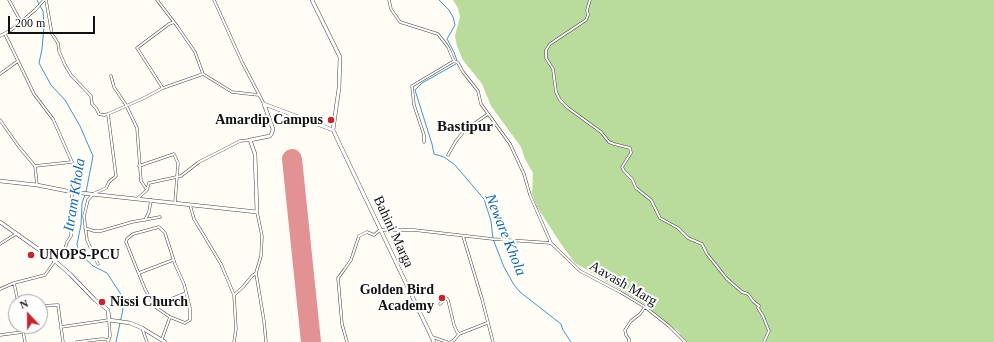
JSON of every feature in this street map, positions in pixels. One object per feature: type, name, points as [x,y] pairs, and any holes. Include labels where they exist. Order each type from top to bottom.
[{"type":"street","points":[[9,0],[21,22]]},
{"type":"street","points":[[0,36],[21,22],[45,0]]},
{"type":"street","points":[[45,0],[52,34],[58,43],[59,51],[65,65],[71,75],[90,96],[92,104],[99,114],[108,114],[163,88],[203,74]]},
{"type":"street","points":[[157,0],[195,52],[203,74],[232,92],[259,95]]},
{"type":"street","points":[[138,198],[147,190],[149,183],[177,177],[199,162],[240,141],[270,136],[272,133],[273,129],[264,104],[242,62],[214,0]]},
{"type":"street","points":[[264,104],[333,130],[339,88],[340,57],[312,0]]},
{"type":"street","points":[[347,342],[342,324],[338,278],[351,260],[359,236],[367,232],[374,235],[380,230],[414,230],[463,236],[551,243],[530,195],[524,174],[510,144],[481,104],[478,91],[462,72],[458,63],[454,61],[448,47],[438,34],[400,22],[391,9],[389,0]]},
{"type":"street","points":[[590,0],[586,20],[550,44],[546,50],[546,58],[553,69],[556,92],[560,100],[565,106],[601,132],[609,142],[630,148],[631,153],[622,167],[636,188],[648,197],[660,218],[678,228],[688,238],[702,244],[707,254],[728,279],[742,292],[748,294],[759,306],[758,308],[769,331],[764,342]]},
{"type":"street","points":[[163,88],[137,48],[169,24],[174,22]]},
{"type":"street","points":[[5,34],[34,94],[53,119],[72,162],[34,166]]},
{"type":"street","points":[[0,74],[18,61]]},
{"type":"street","points":[[424,142],[424,135],[414,105],[412,86],[454,61]]},
{"type":"street","points":[[111,76],[114,87],[126,105],[137,128],[141,180],[147,190]]},
{"type":"street","points":[[98,264],[87,240],[84,216],[88,200],[92,194],[106,188],[109,182],[116,176],[108,114]]},
{"type":"street","points":[[448,155],[456,141],[465,130],[488,114]]},
{"type":"street","points":[[0,120],[34,166],[37,186]]},
{"type":"street","name":"Bahini Marga","points":[[333,130],[434,342]]},
{"type":"street","points":[[250,140],[255,154],[257,212],[262,236],[261,256],[256,273],[266,342]]},
{"type":"street","points":[[139,166],[174,154],[178,163],[176,202]]},
{"type":"street","points":[[0,181],[72,192],[176,202],[257,212]]},
{"type":"street","points":[[0,289],[14,283],[45,275],[55,261],[64,252],[71,236],[72,192]]},
{"type":"street","points":[[145,220],[149,212],[151,200]]},
{"type":"street","points":[[190,204],[194,219],[221,264],[234,295],[236,329],[234,342]]},
{"type":"street","points":[[85,228],[94,231],[101,231],[127,223],[160,217]]},
{"type":"street","points":[[0,222],[55,261],[108,310],[108,341],[102,339],[77,342]]},
{"type":"street","points":[[159,227],[165,233],[184,284],[190,308],[190,320],[185,323],[170,317],[154,306],[139,273],[126,242],[127,239],[133,234],[159,227]]},
{"type":"street","points":[[0,244],[16,234]]},
{"type":"street","points":[[463,236],[493,342]]},
{"type":"street","name":"Aavash Marg","points":[[551,243],[580,271],[645,307],[669,326],[684,342]]},
{"type":"street","points":[[139,273],[174,259]]},
{"type":"street","points":[[234,295],[256,273]]},
{"type":"street","points":[[14,283],[16,294]]},
{"type":"street","points":[[154,306],[186,293]]},
{"type":"street","points":[[440,304],[446,298],[448,300],[454,325],[459,334]]},
{"type":"street","points":[[48,306],[58,305],[63,342]]},
{"type":"street","points":[[629,342],[625,330],[645,307]]},
{"type":"street","points":[[61,327],[116,320],[142,328],[163,341],[170,317]]},
{"type":"street","points":[[453,341],[459,334],[487,323]]},
{"type":"street","points":[[142,328],[147,342]]},
{"type":"street","points":[[431,337],[436,337],[447,342]]},
{"type":"green space","points":[[453,0],[994,0],[994,342],[686,342],[677,330],[666,326],[646,305],[575,263],[561,244],[537,207],[532,194],[533,173],[525,159],[521,147],[491,106],[482,84],[463,60],[457,46],[455,36],[460,17],[458,8]]},
{"type":"waterway","name":"Itram Khola","points":[[37,0],[43,11],[44,26],[39,63],[51,85],[65,100],[80,126],[93,156],[86,192]]},
{"type":"waterway","name":"Neware Khola","points":[[439,0],[449,10],[453,17],[455,25],[447,39],[457,61]]},
{"type":"waterway","name":"Neware Khola","points":[[456,64],[422,83],[415,90],[434,154],[444,157],[455,165],[484,199],[491,221],[493,239],[504,267],[514,285],[520,292],[561,324],[571,342]]},
{"type":"waterway","name":"Itram Khola","points":[[85,195],[82,203],[81,225],[77,244],[79,253],[93,266],[107,273],[122,296],[123,309],[116,342]]},
{"type":"runway","points":[[292,159],[311,342]]},
{"type":"place","name":"Amardip Campus","points":[[331,120]]},
{"type":"place","name":"UNOPS-PCU","points":[[31,255]]},
{"type":"place","name":"Golden Bird Academy","points":[[442,298]]},
{"type":"place","name":"Nissi Church","points":[[102,302]]},
{"type":"district","name":"Bastipur","points":[[465,127]]}]
